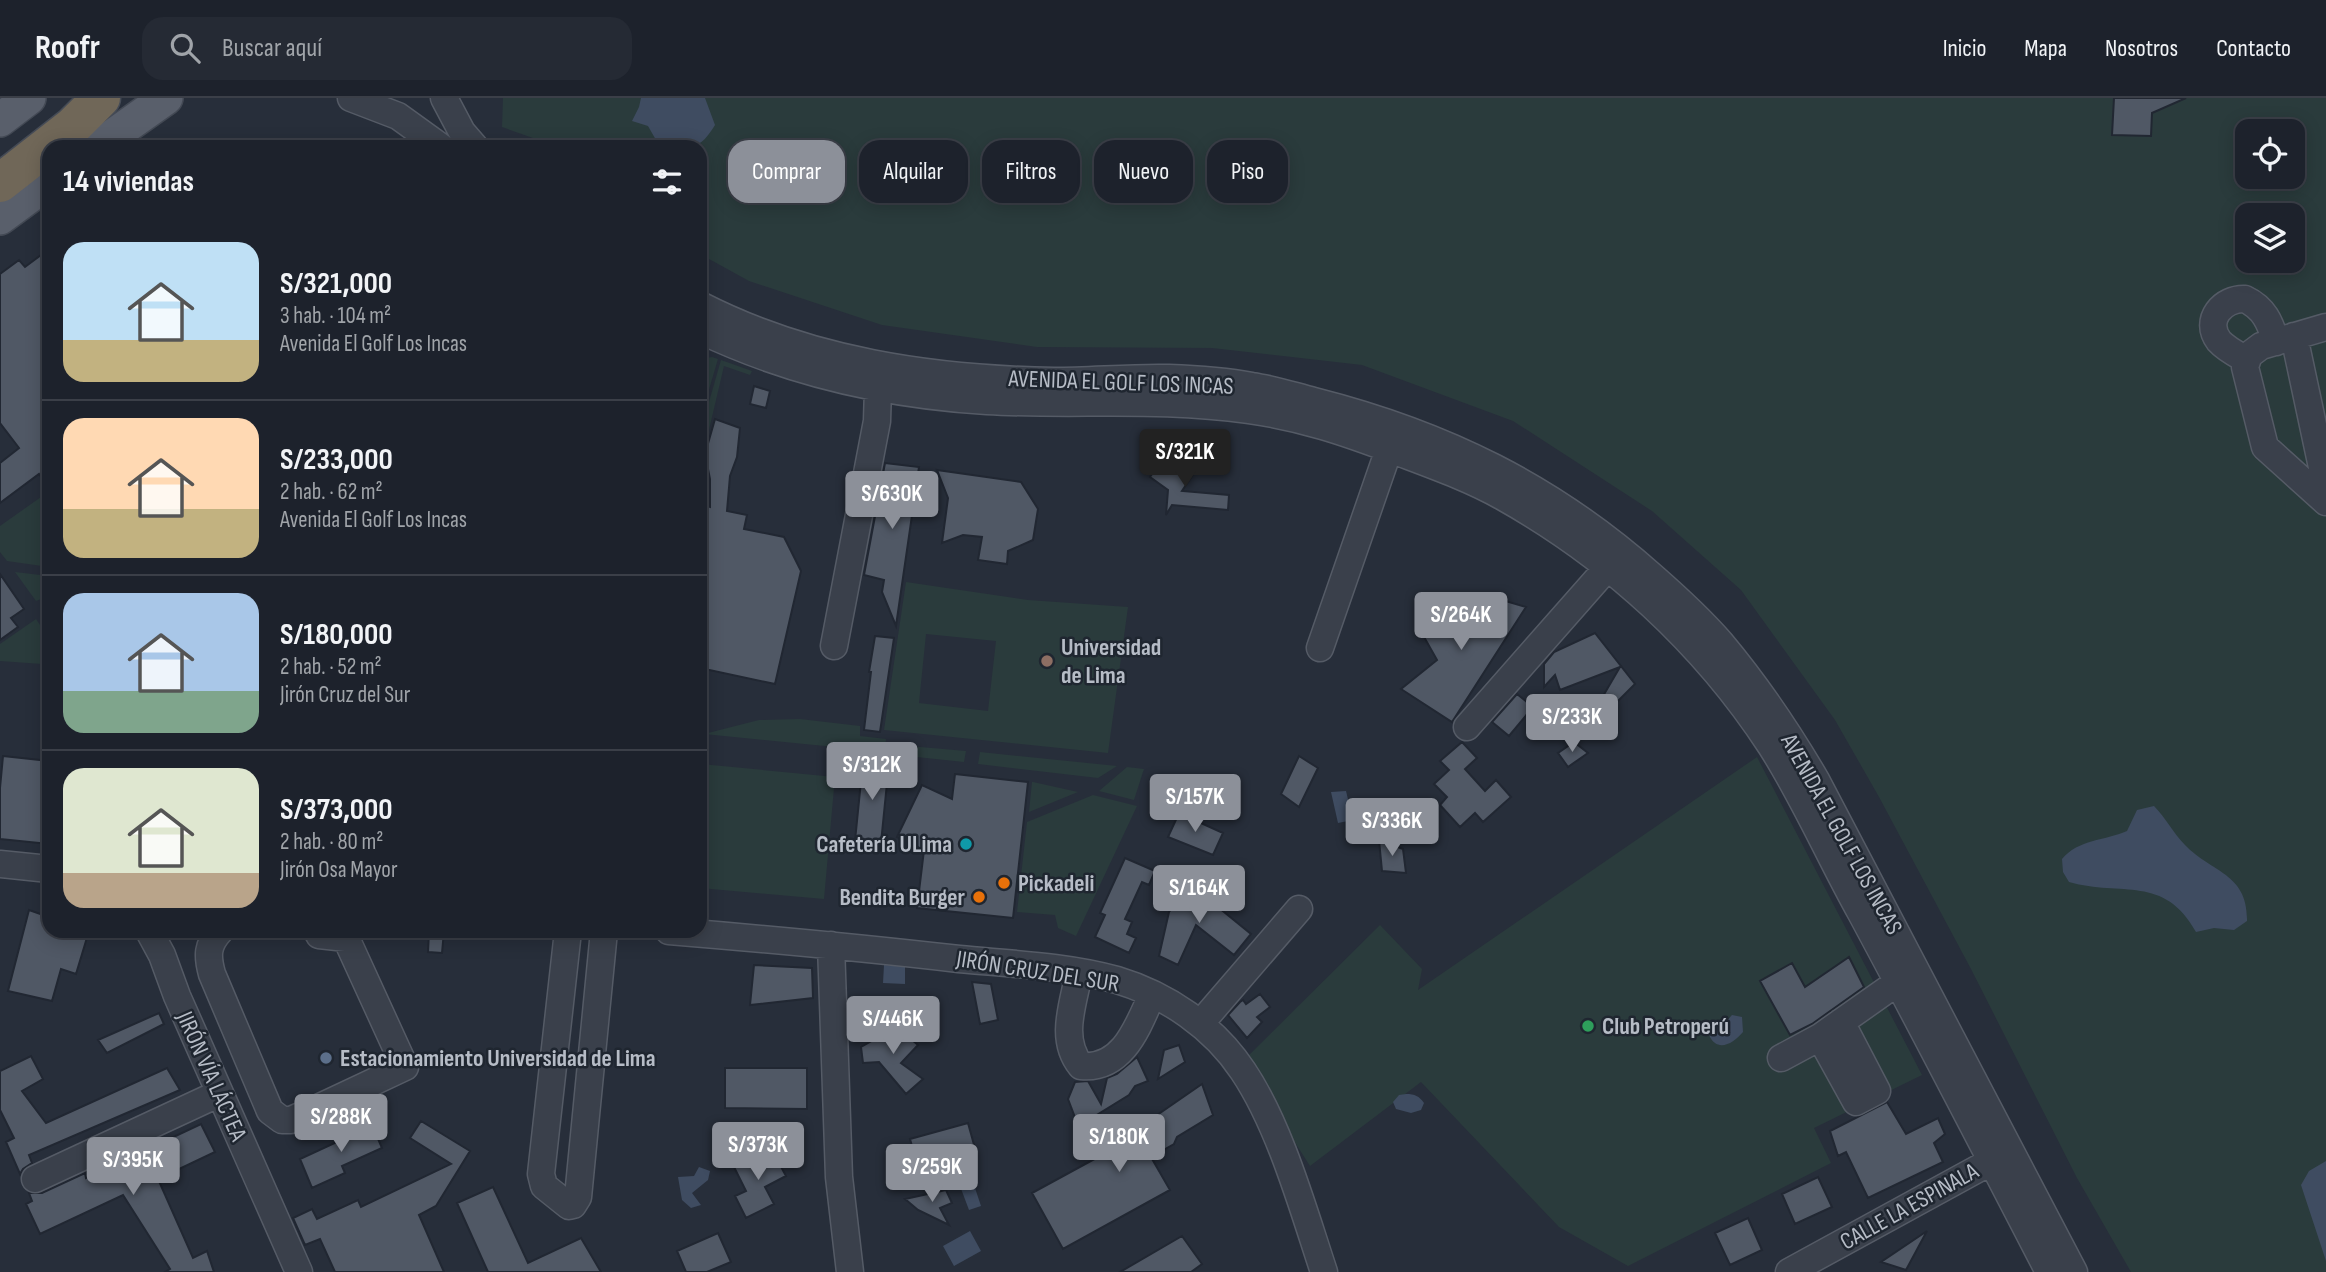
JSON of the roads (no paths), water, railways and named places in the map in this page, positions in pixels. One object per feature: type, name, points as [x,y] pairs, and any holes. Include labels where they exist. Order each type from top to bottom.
[{"type":"highway","points":[[0,157],[69,98]]},
{"type":"highway","points":[[55,140],[101,98]]},
{"type":"highway","points":[[0,183],[42,150]]},
{"type":"main road","points":[[0,120],[29,98]]},
{"type":"main road","points":[[107,140],[166,98]]},
{"type":"main road","points":[[0,218],[42,187]]},
{"type":"street","points":[[351,98],[398,116],[432,140]]},
{"type":"street","points":[[444,98],[469,140]]},
{"type":"street","points":[[2247,360],[2221,344],[2217,337],[2214,320],[2217,312],[2227,302],[2245,299],[2260,309],[2285,339],[2326,486]]},
{"type":"street","name":"AVENIDA EL GOLF LOS INCAS","points":[[707,308],[732,321],[775,337],[828,353],[899,369],[1055,381],[1168,378],[1252,386],[1279,392],[1356,412],[1467,452],[1511,475],[1583,521],[1635,561],[1690,611],[1735,661],[1789,734],[1834,813],[2074,1272]]},
{"type":"street","points":[[2326,327],[2261,346],[2249,355],[2245,367],[2265,447],[2326,502]]},
{"type":"street","name":"AVENIDA EL GOLF LOS INCAS","points":[[707,333],[824,376],[932,396],[990,401],[1167,401],[1299,419],[1351,433],[1450,471],[1501,496],[1570,540],[1665,618],[1700,653],[1770,745],[1795,786],[2049,1272]]},
{"type":"street","points":[[834,646],[877,421],[878,388]]},
{"type":"street","points":[[1320,648],[1389,449]]},
{"type":"street","points":[[1467,727],[1607,568]]},
{"type":"street","points":[[0,864],[42,868]]},
{"type":"street","points":[[1200,1024],[1299,909]]},
{"type":"street","name":"JIRÓN CRUZ DEL SUR","points":[[707,934],[831,945],[1079,973],[1116,980],[1175,1005],[1218,1040],[1243,1071],[1265,1112],[1325,1272]]},
{"type":"street","points":[[214,938],[208,951],[209,963],[266,1101],[275,1117],[282,1121],[291,1120],[405,1068],[347,938]]},
{"type":"street","points":[[567,938],[541,1174],[544,1186],[569,1206],[578,1198],[603,938]]},
{"type":"street","name":"JIRÓN VÍA LÁCTEA","points":[[167,943],[177,996],[299,1272]]},
{"type":"street","points":[[831,945],[839,1177],[850,1272]]},
{"type":"street","points":[[1079,973],[1068,1040],[1072,1055],[1081,1066],[1092,1067],[1105,1063],[1123,1049],[1135,1032],[1152,995]]},
{"type":"street","points":[[1782,1058],[1831,1029],[1898,982]]},
{"type":"street","points":[[35,1179],[220,1093]]},
{"type":"street","points":[[231,1118],[266,1101]]},
{"type":"street","name":"CALLE LA ESPINALA","points":[[1789,1272],[1992,1161]]},
{"type":"water","points":[[641,98],[705,98],[715,125],[703,140],[656,140],[648,126],[632,121]]},
{"type":"water","points":[[1586,696],[1592,706],[1574,719],[1566,709],[1573,704],[1573,697]]},
{"type":"water","points":[[1346,791],[1353,820],[1338,823],[1331,792]]},
{"type":"water","points":[[2154,806],[2185,845],[2235,883],[2246,905],[2247,921],[2234,930],[2214,928],[2196,932],[2184,914],[2156,895],[2069,882],[2063,872],[2062,859],[2069,852],[2084,844],[2127,831],[2137,810]]},
{"type":"water","points":[[884,965],[905,966],[905,984],[883,983]]},
{"type":"water","points":[[1732,1015],[1742,1017],[1743,1032],[1730,1043],[1716,1044],[1709,1035],[1710,1028],[1724,1024]]},
{"type":"water","points":[[1399,1095],[1414,1095],[1424,1103],[1421,1110],[1411,1113],[1396,1109],[1393,1102]]},
{"type":"water","points":[[2326,1161],[2326,1261],[2301,1185],[2309,1171]]},
{"type":"water","points":[[699,1167],[710,1171],[708,1180],[692,1193],[701,1205],[691,1208],[682,1200],[678,1177],[694,1176]]},
{"type":"water","points":[[973,1182],[981,1206],[969,1210],[960,1186]]},
{"type":"water","points":[[970,1231],[981,1251],[954,1266],[943,1246]]},
{"type":"place","name":"Universidad de Lima","points":[[1047,661]]},
{"type":"place","name":"Cafetería ULima","points":[[966,844]]},
{"type":"place","name":"Pickadeli","points":[[1004,883]]},
{"type":"place","name":"Bendita Burger","points":[[979,897]]},
{"type":"place","name":"Club Petroperú","points":[[1588,1026]]},
{"type":"place","name":"Estacionamiento Universidad de Lima","points":[[326,1058]]}]
